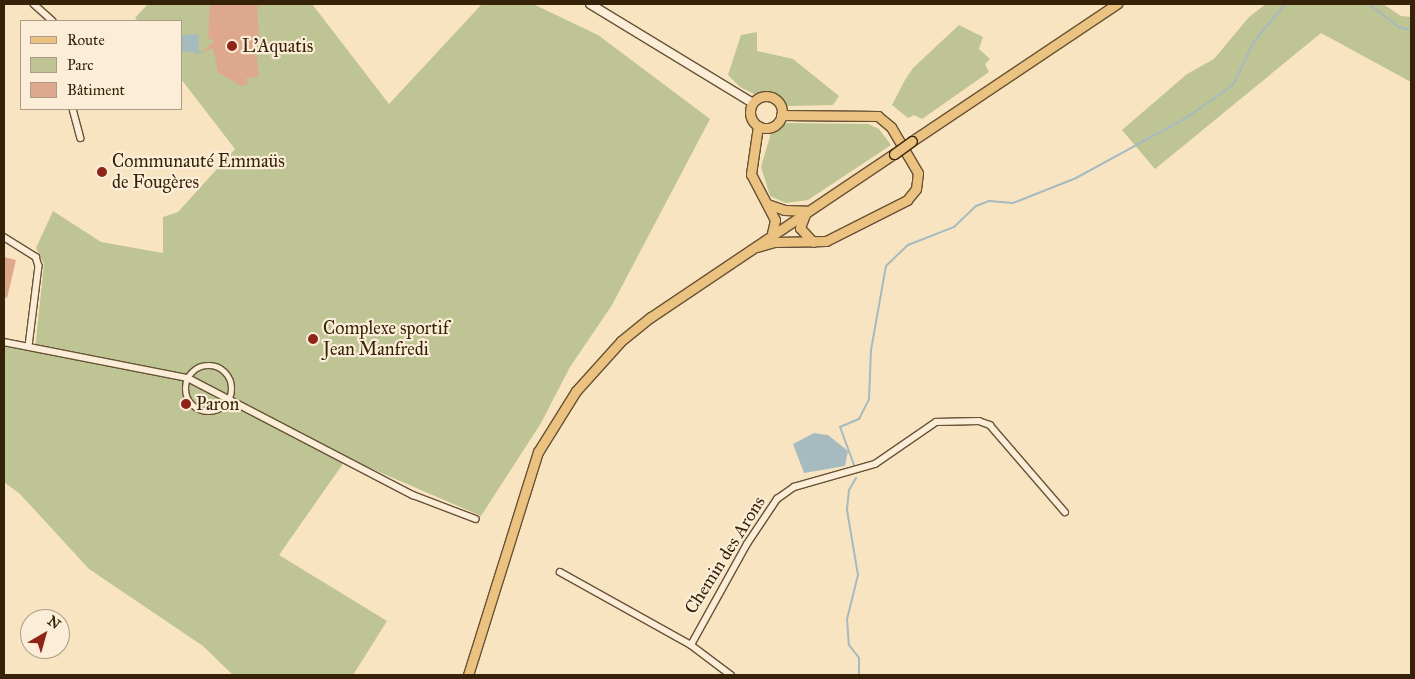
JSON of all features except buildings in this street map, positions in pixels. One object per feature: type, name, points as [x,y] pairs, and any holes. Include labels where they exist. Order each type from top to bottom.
[{"type":"main road","points":[[468,675],[523,494],[538,452],[556,420],[596,367],[621,341],[772,233],[894,154],[1116,4]]},
{"type":"main road","points":[[762,97],[772,98],[780,105],[781,115],[773,126],[758,126],[751,118],[754,103],[762,97]]},
{"type":"main road","points":[[752,248],[775,242],[826,241],[907,200],[916,189],[918,173],[891,127],[878,116],[781,115]]},
{"type":"main road","points":[[758,126],[751,174],[776,220],[772,233]]},
{"type":"main road","points":[[767,204],[784,210],[807,211]]},
{"type":"main road","points":[[807,211],[800,228],[813,242]]},
{"type":"street","points":[[34,4],[52,20]]},
{"type":"street","points":[[590,4],[754,103]]},
{"type":"street","points":[[73,110],[81,138]]},
{"type":"street","points":[[4,237],[36,257],[39,266],[29,346]]},
{"type":"street","points":[[4,342],[188,378],[413,495],[476,519]]},
{"type":"street","points":[[208,365],[223,370],[232,384],[230,400],[212,412],[198,410],[188,400],[188,378],[208,365]]},
{"type":"street","name":"Chemin des Arons","points":[[691,645],[747,544],[784,493],[875,464],[936,422],[979,421],[990,425],[1065,512]]},
{"type":"street","points":[[560,572],[691,645],[731,675]]},
{"type":"green space","name":"Complexe sportif Jean Manfredi","points":[[148,4],[312,4],[389,104],[482,4],[533,4],[598,35],[710,119],[612,305],[570,367],[541,423],[481,516],[347,458],[279,555],[387,621],[353,675],[233,675],[203,646],[89,569],[20,494],[4,482],[4,344],[35,349],[44,264],[36,248],[53,211],[101,242],[163,253],[163,217],[178,212],[235,149],[182,80],[182,20],[137,20],[135,18]]},
{"type":"green space","points":[[1266,4],[1383,4],[1401,16],[1411,17],[1411,82],[1321,33],[1155,169],[1122,130],[1187,74],[1214,59],[1249,17]]},
{"type":"green space","points":[[959,25],[983,37],[979,49],[990,59],[985,64],[989,72],[922,119],[914,115],[908,118],[892,105],[905,80],[913,68]]},
{"type":"green space","points":[[757,32],[757,51],[793,59],[839,96],[833,105],[785,106],[771,93],[754,94],[740,87],[728,75],[741,35]]},
{"type":"green space","points":[[787,123],[868,124],[879,129],[891,145],[808,200],[786,203],[770,196],[761,167],[771,133]]},
{"type":"water","points":[[199,34],[198,50],[205,54],[182,51],[182,35]]},
{"type":"water","points":[[814,433],[828,435],[848,451],[845,466],[804,473],[793,444]]},
{"type":"waterway","points":[[854,465],[840,427],[859,419],[869,399],[871,350],[886,266],[908,245],[954,227],[976,206],[989,201],[1013,203],[1076,178],[1186,118],[1233,85],[1253,43],[1285,4]]},
{"type":"waterway","points":[[1369,4],[1398,27],[1411,30]]},
{"type":"waterway","points":[[856,478],[849,490],[847,510],[858,575],[847,619],[849,645],[859,658],[859,675]]},
{"type":"place","name":"L'Aquatis","points":[[232,46]]},
{"type":"place","name":"Communauté Emmaüs de Fougères","points":[[102,172]]},
{"type":"place","name":"Complexe sportif Jean Manfredi","points":[[313,339]]},
{"type":"place","name":"Paron","points":[[186,404]]}]
